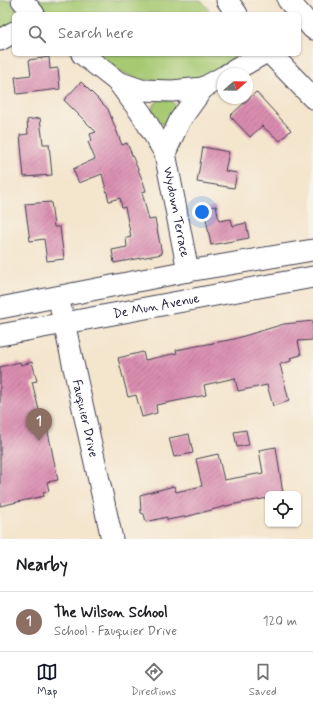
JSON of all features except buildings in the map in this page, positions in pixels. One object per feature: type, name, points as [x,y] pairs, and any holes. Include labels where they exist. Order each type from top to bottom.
[{"type":"street","points":[[22,0],[32,12]]},
{"type":"street","points":[[227,0],[236,12]]},
{"type":"street","points":[[288,0],[298,12]]},
{"type":"street","points":[[301,15],[313,29]]},
{"type":"street","points":[[0,40],[12,33]]},
{"type":"street","name":"Wydown Terrace","points":[[85,56],[118,82],[141,113],[165,153],[188,271]]},
{"type":"street","points":[[238,68],[260,56]]},
{"type":"street","points":[[273,56],[313,98]]},
{"type":"street","name":"Wydown Terrace","points":[[118,82],[141,90],[172,91],[203,88],[217,80]]},
{"type":"street","name":"Wydown Terrace","points":[[165,153],[180,120],[203,88]]},
{"type":"street","points":[[0,308],[58,298],[188,271],[313,250]]},
{"type":"street","name":"De Mun Avenue","points":[[0,335],[313,277]]},
{"type":"street","name":"Fauquier Drive","points":[[58,298],[112,539]]},
{"type":"green space","points":[[0,0],[10,0],[16,7],[17,12],[12,12],[12,26],[0,32]]},
{"type":"green space","points":[[33,0],[201,0],[210,12],[45,12]]},
{"type":"green space","points":[[99,56],[240,56],[203,77],[176,82],[141,80],[118,71]]},
{"type":"green space","points":[[160,99],[172,101],[177,108],[167,124],[159,123],[152,113],[153,105]]},
{"type":"place","name":"The Wilson School","points":[[39,441]]}]
